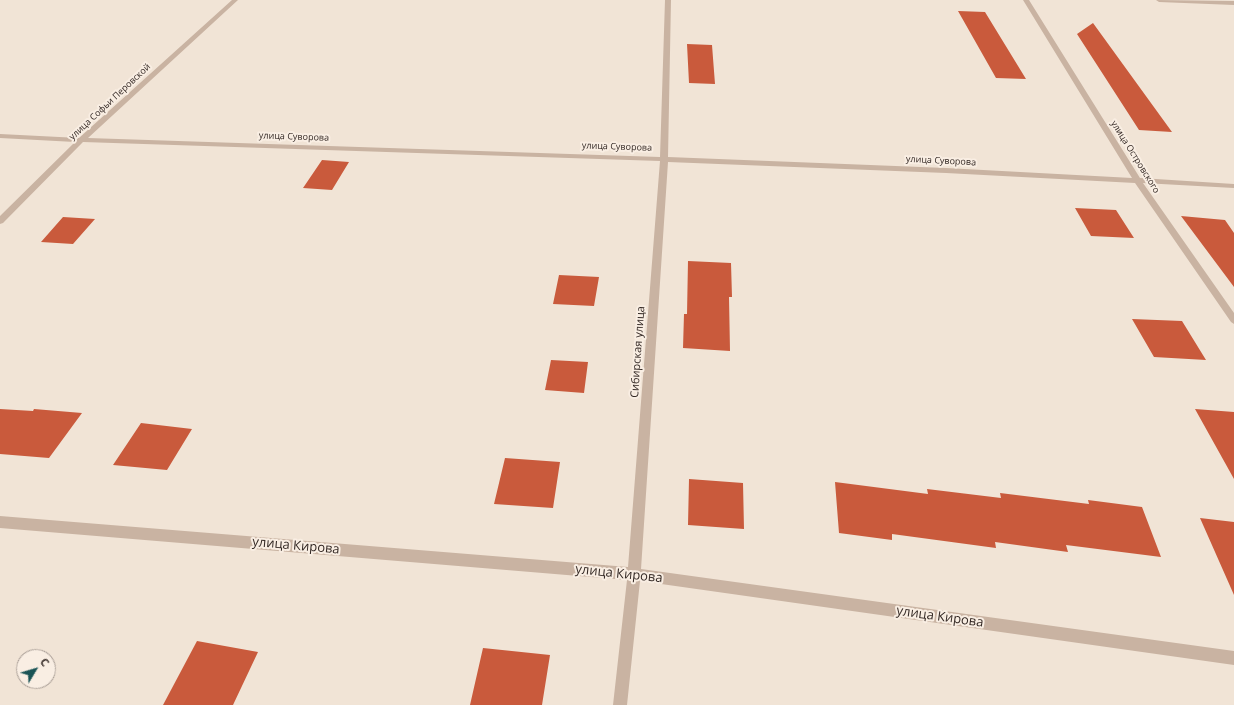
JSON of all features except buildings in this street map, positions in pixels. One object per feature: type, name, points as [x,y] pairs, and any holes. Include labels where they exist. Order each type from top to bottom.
[{"type":"street","name":"улица Софьи Перовской","points":[[0,222],[81,140],[235,0]]},
{"type":"street","name":"Сибирская улица","points":[[620,705],[634,574],[664,159],[668,0]]},
{"type":"street","name":"улица Островского","points":[[1026,0],[1137,180],[1234,320]]},
{"type":"street","points":[[1159,0],[1234,3]]},
{"type":"street","name":"улица Суворова","points":[[0,136],[664,159],[1137,180],[1234,186]]},
{"type":"street","name":"улица Кирова","points":[[0,522],[634,574],[1234,658]]}]
